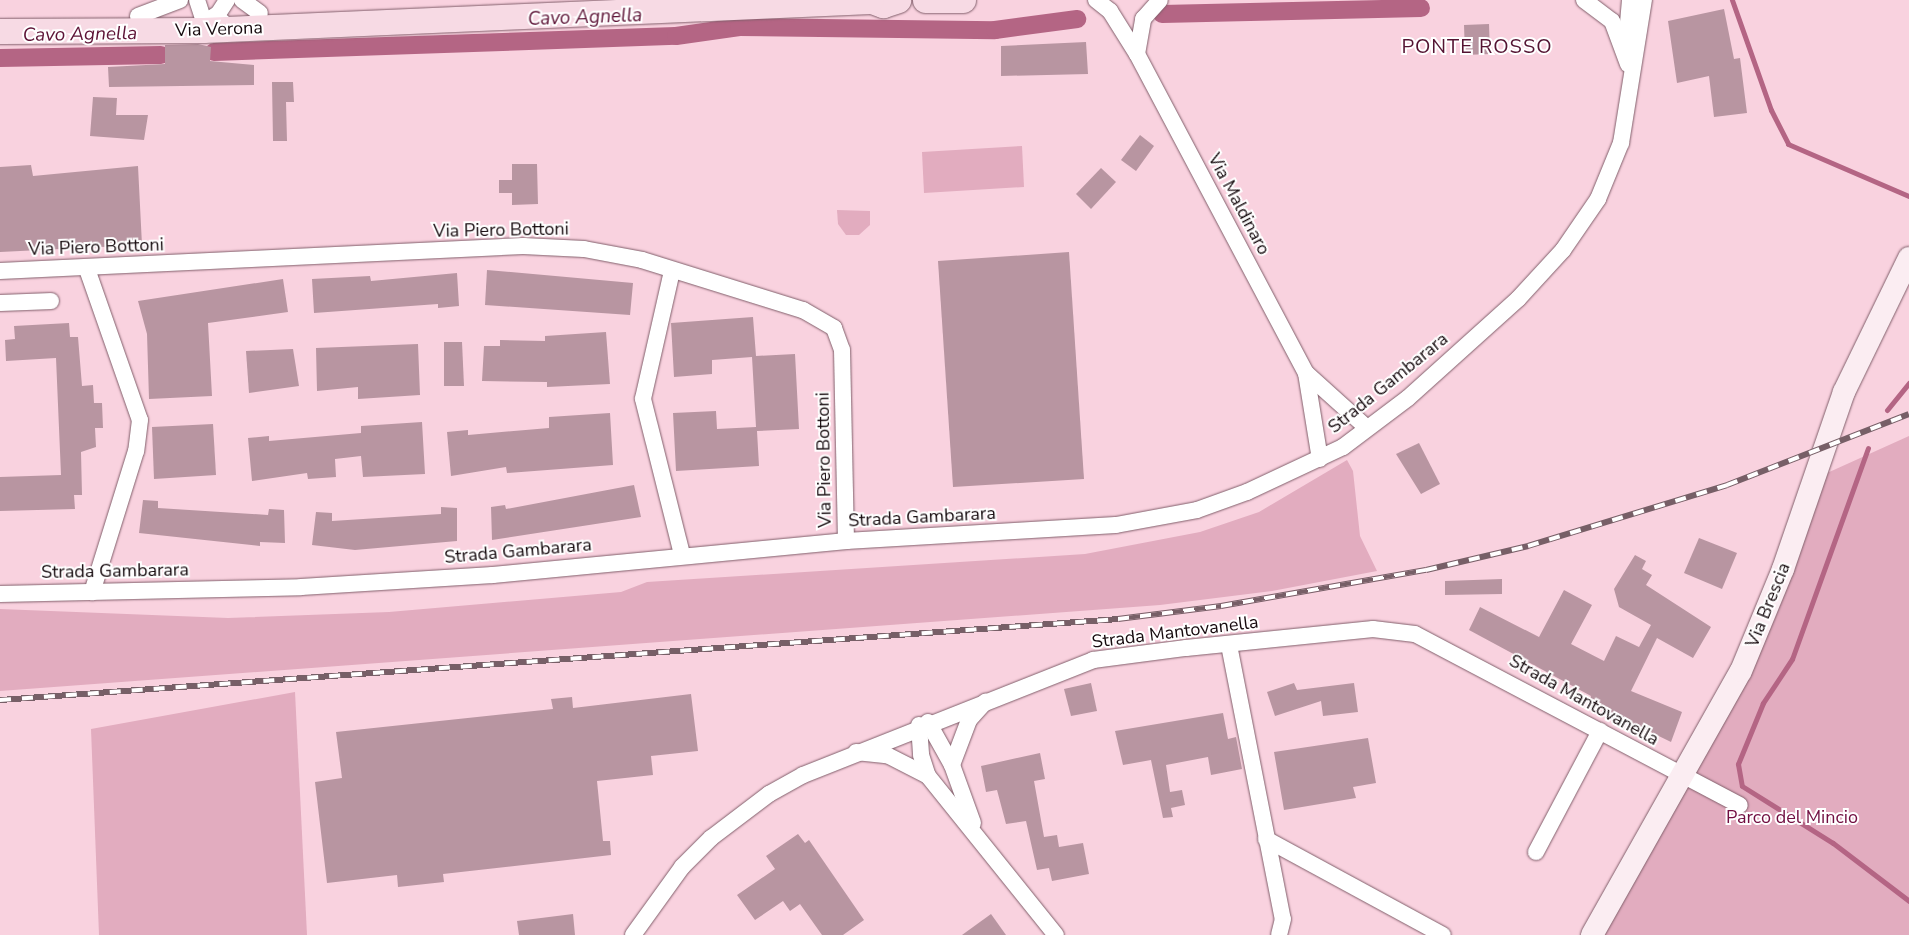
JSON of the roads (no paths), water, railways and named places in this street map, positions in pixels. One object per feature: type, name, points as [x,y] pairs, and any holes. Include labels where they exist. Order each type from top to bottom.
[{"type":"main road","name":"Via Verona","points":[[2,31],[96,32],[342,25],[408,18],[632,5],[869,0],[883,5],[898,0]]},
{"type":"main road","points":[[925,0],[963,0]]},
{"type":"main road","name":"Via Verona","points":[[2,31],[63,18],[138,16],[251,6],[342,9],[408,18]]},
{"type":"main road","name":"Via Brescia","points":[[1592,935],[1741,671],[1783,569],[1844,392],[1909,258]]},
{"type":"street","points":[[138,16],[180,0]]},
{"type":"street","name":"Via Maldinaro","points":[[1096,0],[1110,11],[1137,54],[1306,373],[1320,459]]},
{"type":"street","points":[[1137,54],[1143,19],[1160,0]]},
{"type":"street","name":"Strada Gambarara","points":[[1584,0],[1612,21],[1626,53],[1630,72]]},
{"type":"street","name":"Strada Gambarara","points":[[1626,53],[1630,0]]},
{"type":"street","name":"Strada Gambarara","points":[[0,594],[301,587],[474,576],[682,554],[846,541],[1116,525],[1197,510],[1320,459],[1367,428],[1459,354],[1563,250],[1598,198],[1621,144],[1630,72],[1644,0]]},
{"type":"street","name":"Via Verona","points":[[96,32],[129,24],[210,10],[342,25]]},
{"type":"street","name":"Via Piero Bottoni","points":[[0,271],[523,246],[584,249],[672,271],[810,313],[834,328],[842,350],[846,541]]},
{"type":"street","points":[[87,268],[140,420],[136,451],[92,592]]},
{"type":"street","points":[[672,271],[643,399],[682,554]]},
{"type":"street","points":[[0,303],[51,301]]},
{"type":"street","name":"Via Maldinaro","points":[[1306,373],[1367,428]]},
{"type":"street","name":"Strada Mantovanella","points":[[633,935],[682,867],[740,814],[803,775],[852,752],[1093,660],[1229,644],[1373,629],[1415,634],[1600,731],[1682,777],[1740,805]]},
{"type":"street","points":[[1229,644],[1283,919],[1279,935]]},
{"type":"street","points":[[952,765],[969,720],[987,699]]},
{"type":"street","points":[[924,724],[952,765],[977,832]]},
{"type":"street","points":[[924,724],[921,755],[928,776]]},
{"type":"street","points":[[1536,852],[1600,731]]},
{"type":"street","points":[[852,752],[887,755],[928,776],[977,832],[1056,935]]},
{"type":"street","points":[[1266,839],[1443,935]]},
{"type":"waterway","points":[[1732,0],[1771,110],[1788,144],[1909,196]]},
{"type":"waterway","name":"Cavo Agnella","points":[[1162,14],[1421,8]]},
{"type":"waterway","name":"Cavo Agnella","points":[[214,52],[676,36],[739,27],[995,30],[1077,19]]},
{"type":"waterway","name":"Cavo Agnella","points":[[0,58],[161,55]]},
{"type":"waterway","points":[[1887,410],[1909,383]]},
{"type":"waterway","points":[[1868,448],[1792,659],[1763,703],[1738,764],[1742,786],[1833,843],[1909,901]]},
{"type":"railway","points":[[0,700],[1118,619],[1221,606],[1426,570],[1528,546],[1727,485],[1909,414]]},
{"type":"district","name":"PONTE ROSSO","points":[[1477,46]]},
{"type":"park label","name":"Parco del Mincio","points":[[1792,817]]}]
